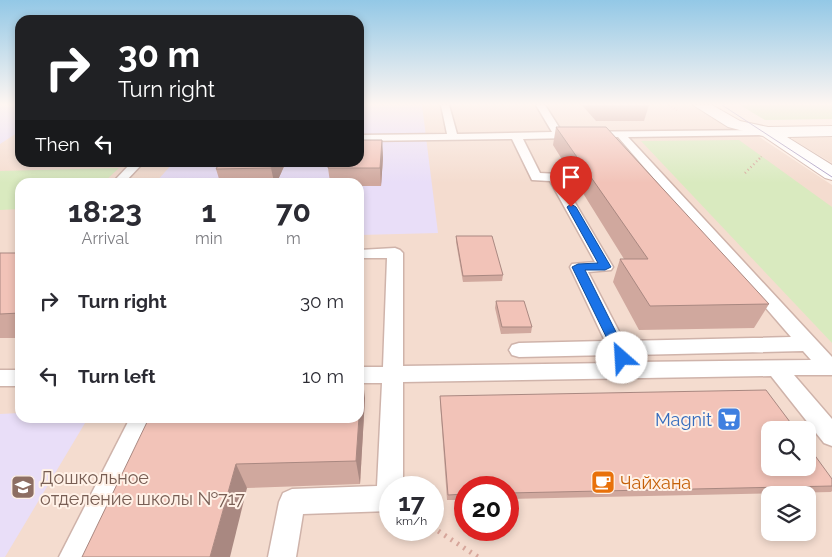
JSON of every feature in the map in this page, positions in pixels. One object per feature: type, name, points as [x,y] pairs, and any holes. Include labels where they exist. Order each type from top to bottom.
[{"type":"street","points":[[764,131],[832,131]]},
{"type":"street","points":[[768,132],[832,174]]},
{"type":"lane","points":[[451,131],[453,137]]},
{"type":"lane","points":[[556,131],[558,135]]},
{"type":"lane","points":[[364,138],[768,132]]},
{"type":"lane","points":[[620,134],[806,344],[830,367]]},
{"type":"lane","points":[[516,136],[536,177],[554,176],[605,267],[578,267],[629,370]]},
{"type":"lane","points":[[123,178],[134,167]]},
{"type":"lane","points":[[364,254],[395,253],[390,476]]},
{"type":"lane","points":[[519,350],[806,344]]},
{"type":"lane","points":[[364,375],[830,367]]},
{"type":"lane","points":[[776,368],[832,436]]},
{"type":"lane","points":[[0,378],[15,378]]},
{"type":"lane","points":[[73,557],[139,423]]},
{"type":"lane","points":[[282,557],[292,502],[379,498]]},
{"type":"path","points":[[745,173],[765,153]]},
{"type":"path","points":[[444,535],[478,557]]},
{"type":"shaded area","points":[[0,131],[15,131],[15,167],[364,167],[364,131],[750,131],[832,185],[832,557],[0,557]]},
{"type":"shaded area","points":[[0,131],[15,131],[15,134],[0,144]]},
{"type":"shaded area","points":[[364,131],[425,131],[438,233],[364,235],[364,178],[160,178],[169,167],[364,167]]},
{"type":"shaded area","points":[[832,135],[832,163],[792,139],[794,136]]},
{"type":"shaded area","name":"Дошкольное отделение школы №717","points":[[15,413],[15,423],[85,423],[5,557],[0,557],[0,414]]},
{"type":"green space","points":[[739,140],[832,207],[832,343],[641,141]]},
{"type":"green space","points":[[119,168],[108,178],[15,178],[15,209],[0,210],[0,171]]},
{"type":"building","points":[[559,131],[610,131],[769,304],[650,306],[620,259],[648,259]]},
{"type":"building","points":[[364,140],[382,140],[380,168],[328,168],[364,167]]},
{"type":"building","points":[[217,167],[272,167],[271,168],[216,169]]},
{"type":"building","points":[[456,236],[492,236],[503,275],[463,276]]},
{"type":"building","points":[[0,253],[15,253],[15,313],[0,314]]},
{"type":"building","points":[[496,301],[524,301],[532,327],[502,327]]},
{"type":"building","points":[[766,390],[789,421],[761,421],[761,476],[816,476],[816,457],[832,479],[832,486],[761,486],[761,488],[519,493],[519,476],[454,476],[454,495],[448,495],[440,396]]},
{"type":"building","points":[[147,423],[359,423],[356,461],[236,464],[210,557],[82,557]]},
{"type":"tram line","points":[[762,131],[832,177]]},
{"type":"place","name":"Magnit","points":[[729,419]]},
{"type":"place","name":"Чайхана","points":[[603,482]]},
{"type":"place","name":"Дошкольное отделение школы №717","points":[[23,487]]},
{"type":"route","points":[[571,207],[605,267],[578,267],[622,358]]}]
